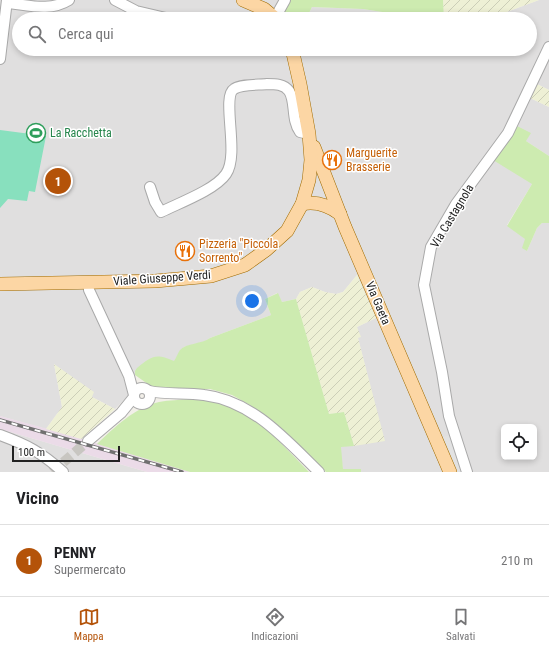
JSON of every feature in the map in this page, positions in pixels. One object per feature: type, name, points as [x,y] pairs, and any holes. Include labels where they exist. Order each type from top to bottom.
[{"type":"main road","points":[[243,0],[268,12]]},
{"type":"main road","points":[[294,56],[309,134]]},
{"type":"main road","name":"Viale Giuseppe Verdi","points":[[0,284],[155,281],[211,276],[245,265],[266,250],[287,231],[302,204],[309,180],[311,160],[309,134]]},
{"type":"main road","name":"Via Gaeta","points":[[309,134],[340,214],[450,472]]},
{"type":"main road","points":[[309,180],[319,177],[323,178],[328,183]]},
{"type":"main road","points":[[302,204],[309,202],[323,204],[329,206],[340,214]]},
{"type":"street","points":[[0,59],[7,1],[45,7],[57,6],[69,0]]},
{"type":"street","points":[[115,0],[140,12]]},
{"type":"street","points":[[279,12],[285,0]]},
{"type":"street","name":"Via Castagnola","points":[[468,472],[449,416],[442,372],[424,285],[425,277],[431,247],[456,204],[508,133],[549,47]]},
{"type":"street","points":[[150,187],[155,202],[161,212],[208,189],[226,174],[231,162],[232,145],[231,121],[228,104],[230,94],[234,89],[240,86],[276,84],[283,86],[290,92],[296,126],[300,132],[309,134]]},
{"type":"street","points":[[88,282],[89,290],[129,376],[142,396]]},
{"type":"street","points":[[88,440],[121,413],[132,401],[142,396],[190,393],[206,395],[232,402],[257,415],[282,436],[319,472]]},
{"type":"street","points":[[0,435],[26,445],[48,459],[63,472]]},
{"type":"shaded area","points":[[0,0],[289,0],[282,12],[12,12],[12,56],[537,56],[537,12],[507,12],[539,0],[549,0],[549,90],[537,84],[530,98],[549,107],[549,156],[526,141],[517,126],[532,184],[507,225],[526,239],[527,251],[537,228],[542,223],[549,223],[549,472],[361,472],[361,469],[343,470],[340,447],[369,382],[358,338],[357,327],[376,318],[357,275],[343,292],[336,294],[312,287],[300,292],[296,299],[282,302],[277,293],[265,299],[271,315],[210,338],[206,341],[184,347],[174,362],[135,371],[135,375],[131,369],[121,373],[129,391],[129,395],[115,409],[92,397],[54,364],[62,407],[46,429],[0,416]]},
{"type":"shaded area","points":[[312,7],[363,9],[382,12],[310,12]]},
{"type":"shaded area","points":[[0,416],[63,433],[190,472],[147,472],[0,429]]},
{"type":"shaded area","points":[[0,429],[48,443],[147,472],[0,472]]},
{"type":"shaded area","points":[[451,435],[464,472],[453,472],[439,438]]},
{"type":"green space","points":[[289,0],[443,0],[444,12],[382,12],[363,9],[312,7],[310,12],[282,12]]},
{"type":"green space","points":[[443,0],[539,0],[507,12],[444,12]]},
{"type":"green space","points":[[537,84],[549,90],[549,107],[530,98]]},
{"type":"green space","points":[[517,126],[531,133],[526,141],[549,156],[549,223],[542,223],[537,228],[527,251],[522,248],[525,239],[507,226],[532,184],[493,160]]},
{"type":"green space","points":[[0,130],[46,136],[35,192],[29,191],[27,201],[8,199],[0,208]]},
{"type":"green space","points":[[357,275],[376,318],[357,327],[361,337],[358,338],[385,441],[354,446],[344,412],[329,414],[296,299],[300,292],[312,287],[336,294],[343,292]]},
{"type":"green space","points":[[278,293],[282,302],[296,299],[329,414],[344,412],[354,446],[341,447],[343,469],[361,469],[361,472],[326,472],[286,434],[250,405],[232,395],[210,389],[155,389],[135,375],[137,368],[150,358],[162,357],[174,361],[180,350],[186,346],[207,340],[271,315],[265,299]]},
{"type":"green space","points":[[54,364],[94,392],[92,397],[115,409],[81,439],[46,429],[62,407]]},
{"type":"green space","points":[[190,399],[221,402],[246,414],[269,432],[309,472],[190,472],[97,444],[125,419],[141,409],[159,402]]},
{"type":"tunnel","points":[[52,472],[88,441]]},
{"type":"railway","points":[[0,420],[182,472]]},
{"type":"place","name":"La Racchetta","points":[[36,133]]},
{"type":"place","name":"Marguerite Brasserie","points":[[332,160]]},
{"type":"place","name":"PENNY","points":[[58,181]]},
{"type":"place","name":"Pizzeria \"Piccola Sorrento\"","points":[[185,251]]}]
